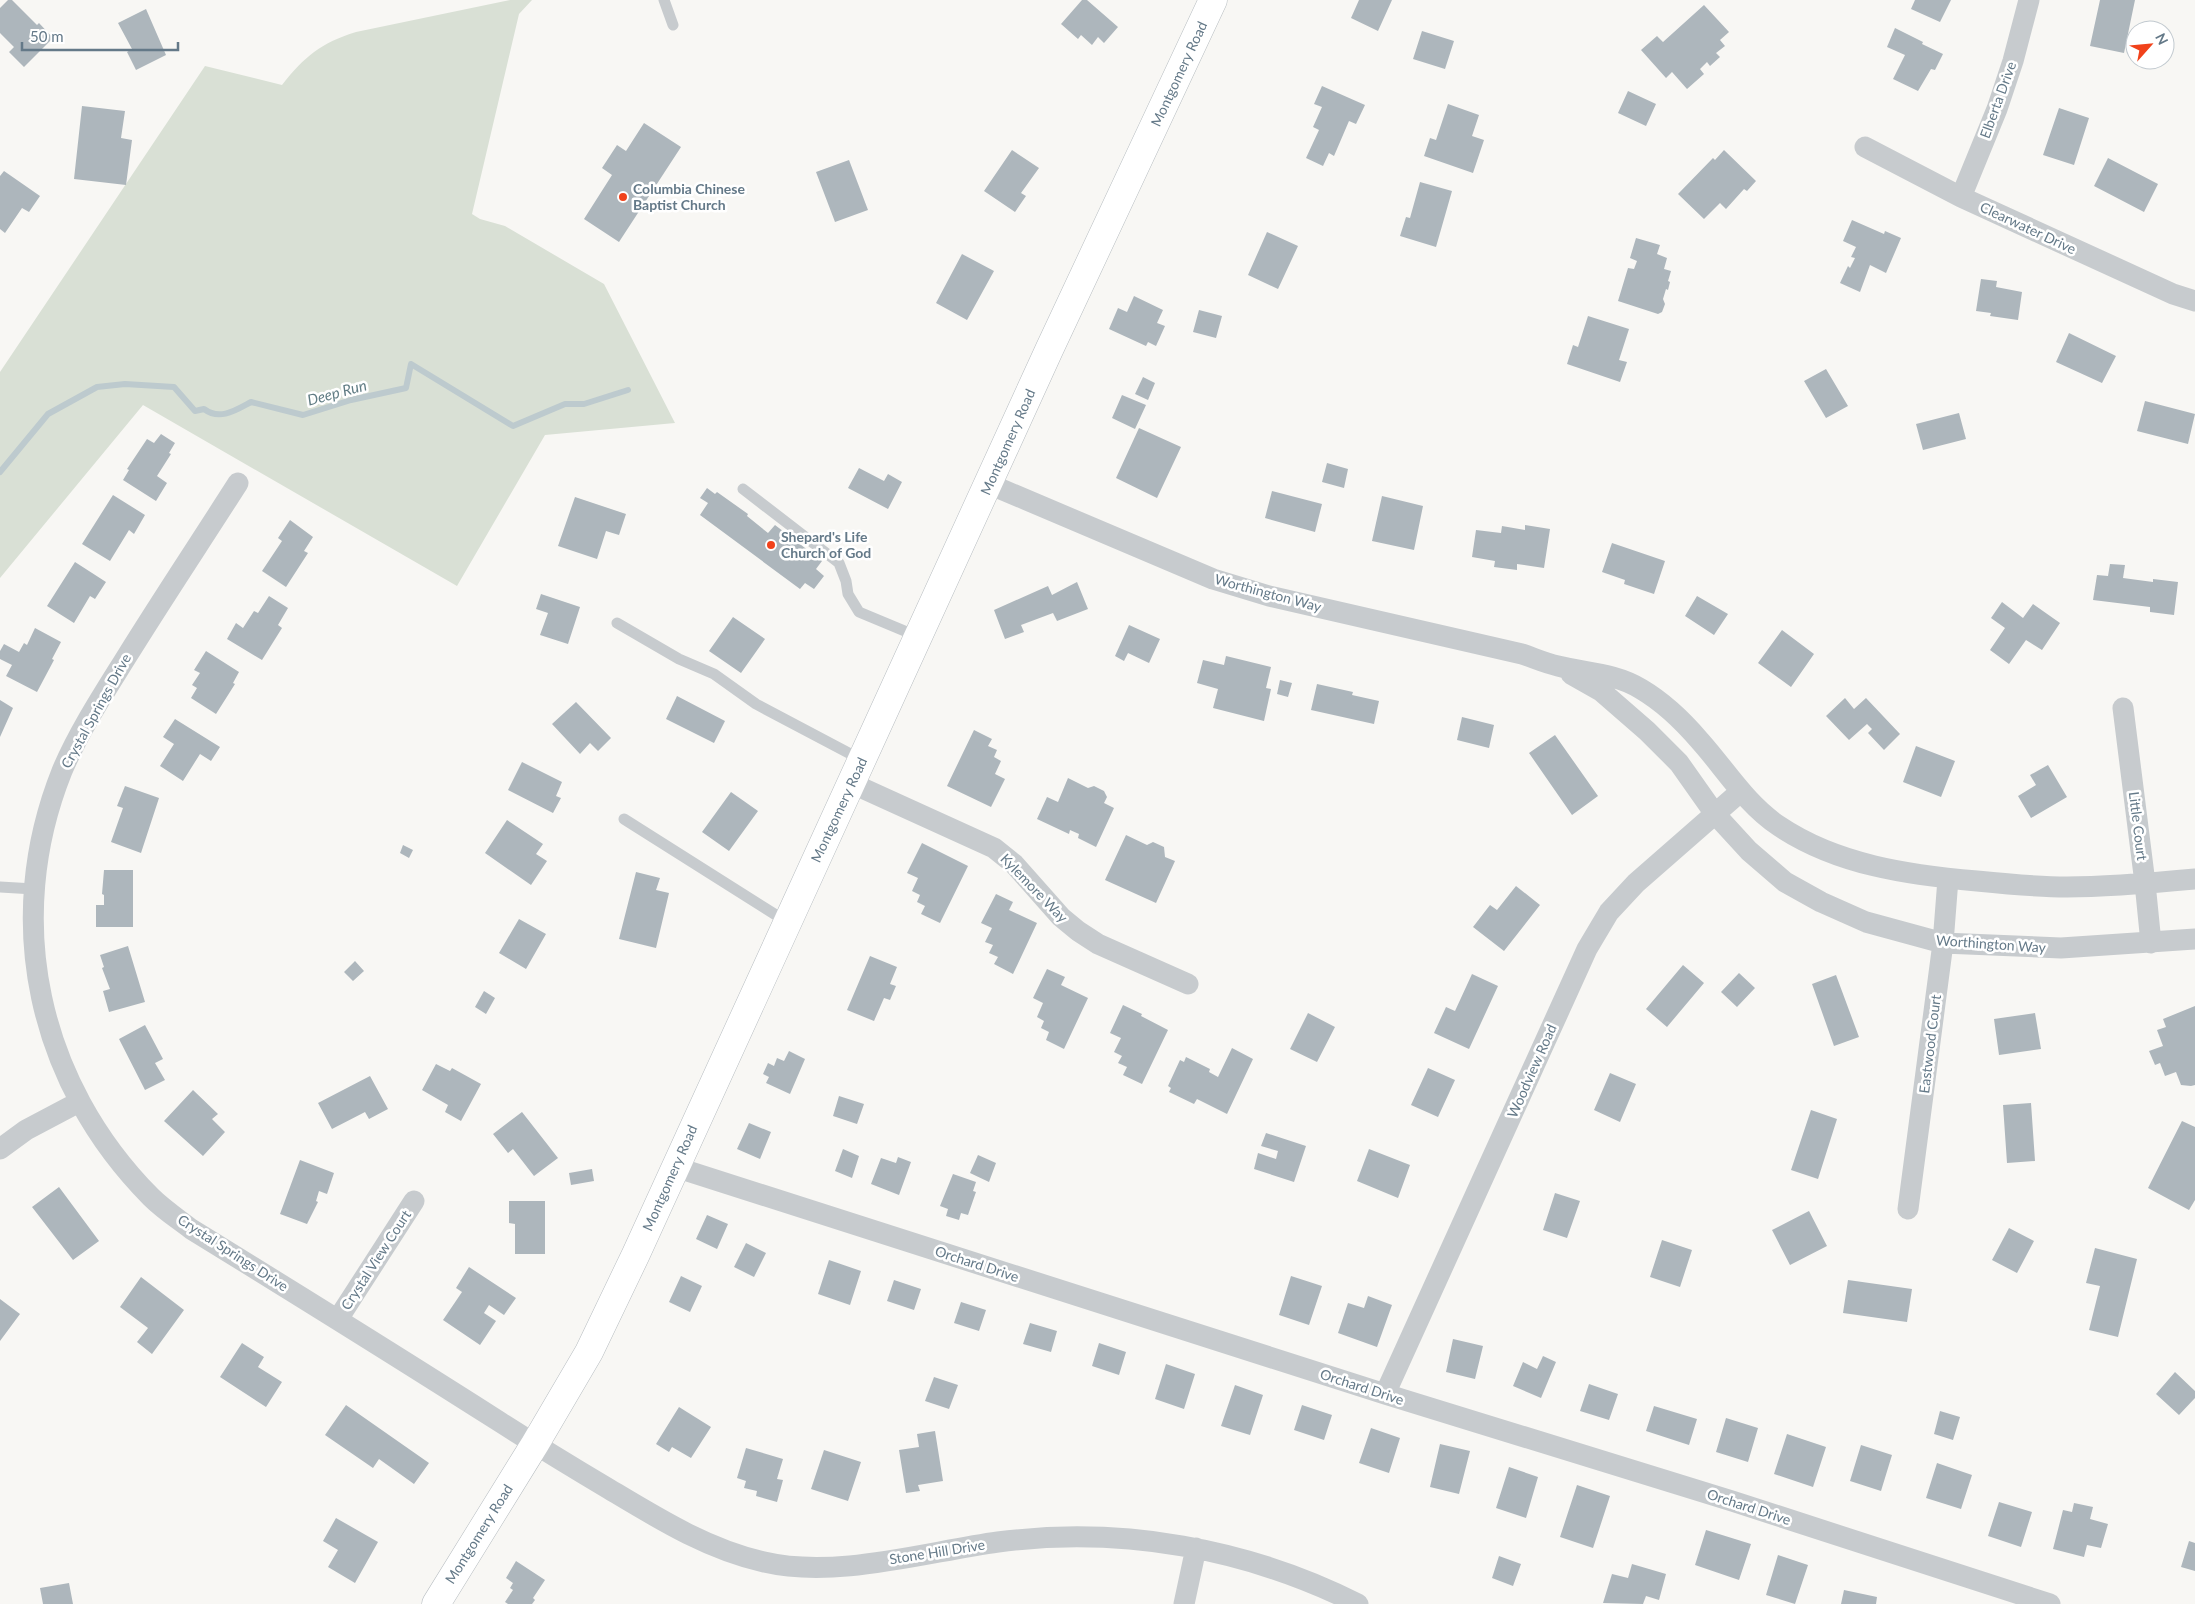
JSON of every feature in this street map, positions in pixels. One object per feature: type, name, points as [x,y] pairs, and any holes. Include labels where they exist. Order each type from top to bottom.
[{"type":"main road","name":"Montgomery Road","points":[[436,1604],[535,1444],[589,1352],[919,637],[1052,343],[1213,0]]},
{"type":"street","name":"Elberta Drive","points":[[1961,197],[2000,101],[2030,0]]},
{"type":"street","name":"Clearwater Drive","points":[[1865,147],[1961,197],[2173,294],[2195,301]]},
{"type":"street","name":"Crystal Springs Drive","points":[[238,483],[155,610],[76,740],[49,806],[40,843],[34,888],[34,948],[40,988],[52,1037],[79,1102],[110,1151],[152,1198],[191,1229],[535,1444]]},
{"type":"street","name":"Worthington Way","points":[[989,484],[1213,579],[1269,596],[1522,654],[1558,666],[1610,675],[1640,688],[1666,707],[1700,740],[1740,792],[1778,826],[1809,844],[1839,856],[1893,870],[1948,879],[2068,887],[2195,880]]},
{"type":"street","name":"Worthington Way","points":[[1558,666],[1601,691],[1620,706],[1679,763],[1715,814],[1749,851],[1785,882],[1822,902],[1866,922],[1943,943],[2061,948],[2195,939]]},
{"type":"street","name":"Little Court","points":[[2123,708],[2151,943]]},
{"type":"street","name":"Kylemore Way","points":[[856,772],[994,848],[1014,864],[1062,917],[1078,931],[1098,944],[1188,984]]},
{"type":"street","name":"Woodview Road","points":[[1385,1394],[1587,949],[1609,912],[1636,883],[1740,792]]},
{"type":"street","name":"Eastwood Court","points":[[1908,1209],[1943,943],[1948,879]]},
{"type":"street","points":[[0,1149],[26,1130],[79,1102]]},
{"type":"street","name":"Orchard Drive","points":[[675,1167],[1385,1394],[1732,1501],[2050,1604]]},
{"type":"street","name":"Crystal View Court","points":[[338,1320],[414,1201]]},
{"type":"street","name":"Stone Hill Drive","points":[[535,1444],[678,1531],[722,1550],[766,1563],[808,1568],[853,1565],[999,1542],[1052,1537],[1099,1537],[1145,1540],[1196,1548],[1263,1565],[1322,1586],[1358,1604]]},
{"type":"street","points":[[1184,1604],[1196,1548]]},
{"type":"lane","points":[[664,0],[673,25]]},
{"type":"lane","points":[[744,489],[839,563],[846,581],[848,594],[859,612],[919,637]]},
{"type":"lane","points":[[617,623],[679,659],[714,674],[856,772]]},
{"type":"lane","points":[[624,819],[787,922]]},
{"type":"lane","points":[[0,887],[34,888]]},
{"type":"shaded area","points":[[510,0],[532,0],[519,14],[472,214],[480,219],[505,226],[604,284],[675,423],[545,435],[457,586],[143,405],[0,578],[0,372],[205,66],[282,85],[306,58],[323,46],[344,36]]},
{"type":"building","points":[[8,0],[12,0],[53,38],[24,67],[9,52],[14,47],[0,33],[0,8]]},
{"type":"building","points":[[1082,0],[1087,0],[1118,27],[1104,43],[1098,37],[1092,45],[1081,35],[1078,39],[1061,24]]},
{"type":"building","points":[[1359,0],[1392,0],[1378,31],[1351,18]]},
{"type":"building","points":[[1915,0],[1951,0],[1940,22],[1911,9]]},
{"type":"building","points":[[2100,0],[2135,0],[2131,20],[2125,20],[2124,53],[2090,46]]},
{"type":"building","points":[[1704,5],[1729,32],[1720,40],[1725,46],[1716,53],[1720,57],[1710,66],[1707,62],[1700,69],[1704,74],[1687,89],[1672,72],[1666,78],[1641,50],[1657,36],[1663,42]]},
{"type":"building","points":[[146,9],[166,55],[136,70],[127,52],[132,49],[118,23]]},
{"type":"building","points":[[1895,28],[1943,54],[1935,70],[1931,69],[1918,91],[1893,79],[1905,55],[1887,47]]},
{"type":"building","points":[[1422,31],[1454,41],[1445,69],[1413,59]]},
{"type":"building","points":[[1322,86],[1365,105],[1356,124],[1349,121],[1334,156],[1329,153],[1323,166],[1306,158],[1319,130],[1313,127],[1322,107],[1314,104]]},
{"type":"building","points":[[1628,91],[1656,104],[1646,126],[1618,113]]},
{"type":"building","points":[[1448,104],[1479,115],[1472,136],[1484,140],[1473,173],[1424,156],[1430,138],[1436,140]]},
{"type":"building","points":[[82,106],[125,111],[121,138],[132,140],[126,185],[74,179]]},
{"type":"building","points":[[2059,108],[2089,118],[2074,165],[2043,155]]},
{"type":"building","name":"Columbia Chinese Baptist Church","points":[[644,123],[681,147],[619,242],[584,219],[612,175],[602,168],[617,145],[626,151]]},
{"type":"building","points":[[1012,150],[1039,168],[1021,193],[1026,196],[1015,212],[984,191]]},
{"type":"building","points":[[1724,150],[1756,181],[1747,191],[1744,189],[1726,209],[1720,203],[1704,219],[1678,194],[1713,158],[1715,160]]},
{"type":"building","points":[[2108,158],[2158,184],[2144,212],[2094,186]]},
{"type":"building","points":[[849,160],[868,210],[835,222],[816,172]]},
{"type":"building","points":[[4,171],[40,196],[29,212],[22,208],[5,233],[0,229],[0,176]]},
{"type":"building","points":[[1420,182],[1452,191],[1436,247],[1400,236],[1406,217],[1410,218]]},
{"type":"building","points":[[1852,220],[1884,234],[1885,231],[1901,238],[1886,273],[1870,265],[1860,292],[1840,283],[1848,266],[1850,268],[1855,258],[1851,257],[1856,247],[1843,241]]},
{"type":"building","points":[[1267,232],[1298,246],[1278,289],[1248,275]]},
{"type":"building","points":[[1636,238],[1660,245],[1657,254],[1667,258],[1664,269],[1671,271],[1668,290],[1666,289],[1663,299],[1665,304],[1662,312],[1658,314],[1618,301],[1628,268],[1634,269],[1637,261],[1630,258]]},
{"type":"building","points":[[962,254],[994,271],[967,320],[936,303]]},
{"type":"building","points":[[1981,279],[1997,281],[1996,287],[2022,292],[2018,320],[1990,316],[1991,313],[1976,311]]},
{"type":"building","points":[[1134,296],[1163,310],[1157,323],[1165,326],[1156,346],[1148,342],[1146,346],[1109,329],[1118,308],[1127,312]]},
{"type":"building","points":[[1199,310],[1222,316],[1216,338],[1193,332]]},
{"type":"building","points":[[1588,316],[1629,329],[1619,360],[1627,362],[1620,382],[1567,364],[1573,345],[1578,347]]},
{"type":"building","points":[[2069,333],[2116,356],[2102,383],[2056,362]]},
{"type":"building","points":[[1826,369],[1848,406],[1826,418],[1804,381]]},
{"type":"building","points":[[1143,377],[1155,383],[1148,400],[1135,394]]},
{"type":"building","points":[[1122,395],[1146,405],[1135,429],[1112,418]]},
{"type":"building","points":[[2145,401],[2195,414],[2188,444],[2137,431]]},
{"type":"building","points":[[1959,413],[1966,439],[1923,450],[1916,424]]},
{"type":"building","points":[[1139,428],[1181,447],[1157,498],[1116,478]]},
{"type":"building","points":[[161,434],[175,443],[169,453],[171,454],[157,476],[167,483],[156,501],[123,480],[129,470],[127,469],[147,439],[154,443]]},
{"type":"building","points":[[1327,463],[1348,469],[1344,488],[1322,482]]},
{"type":"building","points":[[859,468],[884,481],[888,474],[902,482],[888,509],[848,488]]},
{"type":"building","name":"Shepard's Life Church of God","points":[[707,488],[715,494],[717,492],[748,514],[747,516],[768,533],[775,525],[822,561],[816,569],[824,576],[814,589],[805,583],[800,589],[700,515],[708,503],[700,498]]},
{"type":"building","points":[[1272,491],[1322,504],[1315,532],[1265,518]]},
{"type":"building","points":[[113,495],[145,515],[134,534],[129,530],[110,561],[82,544]]},
{"type":"building","points":[[1382,496],[1423,506],[1414,550],[1372,541]]},
{"type":"building","points":[[575,497],[626,514],[619,535],[606,531],[597,559],[558,546]]},
{"type":"building","points":[[290,520],[313,537],[304,551],[308,553],[286,587],[262,571],[282,541],[278,538]]},
{"type":"building","points":[[1525,525],[1550,529],[1544,568],[1517,564],[1517,570],[1494,567],[1495,561],[1472,557],[1476,530],[1501,533],[1502,526],[1525,530]]},
{"type":"building","points":[[1612,543],[1665,561],[1654,594],[1624,584],[1625,580],[1602,572]]},
{"type":"building","points":[[75,562],[106,582],[95,599],[90,596],[74,623],[47,606]]},
{"type":"building","points":[[2110,564],[2125,565],[2123,578],[2153,582],[2153,579],[2178,582],[2174,615],[2150,612],[2150,607],[2093,600],[2097,575],[2108,576]]},
{"type":"building","points":[[1077,582],[1088,609],[1057,621],[1053,613],[1021,625],[1024,632],[1005,639],[994,610],[1048,586],[1052,595]]},
{"type":"building","points":[[541,594],[580,607],[568,644],[540,635],[548,613],[536,609]]},
{"type":"building","points":[[269,596],[288,608],[278,625],[282,628],[262,660],[227,639],[236,623],[243,628],[254,611],[258,613]]},
{"type":"building","points":[[1697,596],[1728,614],[1714,635],[1685,616]]},
{"type":"building","points":[[2002,602],[2023,618],[2033,604],[2060,623],[2042,650],[2026,640],[2009,664],[1990,650],[2005,628],[1991,618]]},
{"type":"building","points":[[733,617],[765,639],[741,673],[709,651]]},
{"type":"building","points":[[1129,625],[1160,639],[1149,663],[1128,653],[1124,661],[1115,656]]},
{"type":"building","points":[[35,628],[61,642],[37,692],[6,676],[12,665],[0,659],[0,651],[4,644],[19,652],[24,643],[27,645]]},
{"type":"building","points":[[1782,630],[1814,654],[1791,687],[1758,663]]},
{"type":"building","points":[[206,651],[239,672],[233,683],[235,684],[216,714],[191,698],[197,688],[192,685],[200,673],[194,670]]},
{"type":"building","points":[[1226,656],[1271,667],[1266,688],[1271,689],[1264,721],[1213,708],[1218,689],[1197,683],[1203,660],[1224,665]]},
{"type":"building","points":[[1280,680],[1292,683],[1288,697],[1277,694]]},
{"type":"building","points":[[1317,684],[1353,692],[1352,695],[1379,701],[1374,724],[1311,710]]},
{"type":"building","points":[[677,696],[725,721],[714,743],[666,719]]},
{"type":"building","points":[[1845,698],[1854,709],[1866,698],[1900,734],[1884,750],[1868,733],[1872,729],[1867,724],[1849,740],[1826,716]]},
{"type":"building","points":[[0,700],[13,708],[0,737]]},
{"type":"building","points":[[576,702],[611,738],[598,751],[590,743],[580,754],[552,724]]},
{"type":"building","points":[[1462,717],[1494,725],[1489,748],[1457,740]]},
{"type":"building","points":[[175,719],[220,747],[211,761],[200,754],[183,781],[160,766],[174,744],[163,737]]},
{"type":"building","points":[[974,730],[992,739],[988,746],[997,750],[994,757],[1001,761],[995,774],[1005,779],[991,807],[947,786]]},
{"type":"building","points":[[1555,735],[1598,796],[1572,815],[1529,753]]},
{"type":"building","points":[[1916,746],[1955,761],[1941,797],[1903,782]]},
{"type":"building","points":[[522,762],[562,782],[556,796],[561,798],[553,813],[508,790]]},
{"type":"building","points":[[2048,765],[2067,797],[2031,818],[2018,796],[2036,785],[2030,775]]},
{"type":"building","points":[[1068,778],[1088,788],[1094,786],[1104,791],[1107,797],[1104,803],[1114,808],[1096,847],[1078,838],[1079,834],[1070,830],[1069,834],[1037,819],[1047,797],[1058,802]]},
{"type":"building","points":[[125,786],[159,798],[141,853],[111,842],[123,808],[117,806]]},
{"type":"building","points":[[731,792],[758,811],[729,851],[702,832]]},
{"type":"building","points":[[507,820],[543,844],[536,854],[547,861],[531,885],[485,853]]},
{"type":"building","points":[[1126,835],[1147,845],[1153,842],[1164,847],[1165,857],[1175,861],[1156,903],[1105,880]]},
{"type":"building","points":[[922,843],[968,866],[940,923],[921,914],[925,906],[917,902],[920,895],[912,891],[918,878],[907,873]]},
{"type":"building","points":[[403,845],[413,850],[409,858],[400,853]]},
{"type":"building","points":[[104,870],[133,870],[133,927],[96,927],[96,905],[104,905],[104,895],[102,894]]},
{"type":"building","points":[[636,872],[660,878],[656,890],[669,893],[656,948],[619,939]]},
{"type":"building","points":[[1516,886],[1540,905],[1504,951],[1473,927],[1490,905],[1497,910]]},
{"type":"building","points":[[996,894],[1013,902],[1009,910],[1037,923],[1013,974],[994,964],[998,957],[989,953],[993,945],[985,942],[992,928],[981,923]]},
{"type":"building","points":[[519,919],[546,934],[526,969],[499,953]]},
{"type":"building","points":[[128,946],[145,1002],[109,1012],[103,991],[110,989],[102,968],[104,967],[100,955]]},
{"type":"building","points":[[870,956],[897,967],[890,984],[896,986],[890,1000],[884,998],[874,1021],[847,1010]]},
{"type":"building","points":[[355,961],[364,971],[353,981],[344,972]]},
{"type":"building","points":[[1683,965],[1704,983],[1667,1027],[1646,1009]]},
{"type":"building","points":[[1047,969],[1065,977],[1061,985],[1088,998],[1064,1049],[1046,1040],[1049,1032],[1041,1028],[1044,1021],[1037,1017],[1043,1003],[1033,998]]},
{"type":"building","points":[[1739,973],[1755,988],[1737,1007],[1721,992]]},
{"type":"building","points":[[1472,974],[1498,986],[1469,1049],[1434,1033],[1446,1007],[1455,1011]]},
{"type":"building","points":[[1836,975],[1859,1037],[1834,1046],[1812,984]]},
{"type":"building","points":[[484,991],[495,998],[486,1014],[475,1007]]},
{"type":"building","points":[[1123,1005],[1168,1030],[1142,1084],[1123,1075],[1127,1067],[1118,1063],[1122,1056],[1114,1052],[1121,1038],[1110,1033]]},
{"type":"building","points":[[2195,1006],[2195,1085],[2181,1085],[2176,1072],[2165,1076],[2160,1063],[2155,1065],[2149,1051],[2163,1046],[2157,1030],[2166,1027],[2163,1019]]},
{"type":"building","points":[[1308,1013],[1335,1027],[1317,1062],[1290,1049]]},
{"type":"building","points":[[2035,1013],[2041,1049],[1999,1055],[1994,1019]]},
{"type":"building","points":[[145,1025],[163,1059],[155,1063],[165,1080],[145,1090],[119,1039]]},
{"type":"building","points":[[1232,1048],[1253,1059],[1227,1114],[1197,1099],[1194,1104],[1169,1092],[1171,1088],[1168,1086],[1180,1060],[1184,1062],[1186,1057],[1210,1069],[1209,1072],[1218,1077]]},
{"type":"building","points":[[789,1051],[805,1059],[790,1094],[766,1083],[769,1077],[763,1074],[768,1063],[774,1066],[777,1058],[784,1061]]},
{"type":"building","points":[[436,1064],[450,1071],[452,1068],[481,1084],[461,1121],[445,1112],[448,1105],[422,1090]]},
{"type":"building","points":[[1428,1068],[1455,1080],[1438,1117],[1411,1105]]},
{"type":"building","points":[[1610,1073],[1636,1084],[1620,1122],[1594,1110]]},
{"type":"building","points":[[370,1076],[388,1109],[369,1119],[365,1112],[332,1129],[318,1103]]},
{"type":"building","points":[[193,1090],[218,1114],[212,1119],[225,1132],[203,1156],[164,1121]]},
{"type":"building","points":[[839,1096],[864,1104],[857,1124],[833,1116]]},
{"type":"building","points":[[2031,1103],[2035,1161],[2007,1163],[2003,1105]]},
{"type":"building","points":[[1811,1110],[1837,1119],[1818,1179],[1791,1170]]},
{"type":"building","points":[[522,1112],[558,1158],[534,1176],[513,1149],[508,1153],[493,1134]]},
{"type":"building","points":[[2182,1121],[2195,1127],[2195,1200],[2189,1210],[2148,1188]]},
{"type":"building","points":[[749,1123],[771,1132],[760,1159],[737,1149]]},
{"type":"building","points":[[1266,1133],[1306,1146],[1294,1182],[1254,1169],[1258,1153],[1276,1159],[1278,1151],[1261,1146]]},
{"type":"building","points":[[843,1149],[859,1156],[852,1178],[835,1171]]},
{"type":"building","points":[[1369,1149],[1410,1165],[1398,1198],[1357,1181]]},
{"type":"building","points":[[978,1155],[996,1163],[989,1182],[970,1173]]},
{"type":"building","points":[[898,1157],[911,1162],[899,1195],[871,1184],[881,1158],[896,1163]]},
{"type":"building","points":[[300,1160],[334,1173],[327,1194],[319,1191],[316,1201],[318,1202],[307,1224],[280,1214]]},
{"type":"building","points":[[592,1169],[594,1181],[571,1185],[569,1173]]},
{"type":"building","points":[[953,1174],[976,1182],[973,1191],[976,1192],[968,1215],[961,1213],[959,1220],[946,1216],[948,1209],[940,1206]]},
{"type":"building","points":[[59,1187],[99,1241],[73,1260],[32,1207]]},
{"type":"building","points":[[1555,1193],[1580,1201],[1567,1238],[1543,1230]]},
{"type":"building","points":[[509,1201],[545,1201],[545,1254],[515,1254],[515,1224],[509,1223]]},
{"type":"building","points":[[1809,1211],[1827,1246],[1790,1265],[1772,1230]]},
{"type":"building","points":[[707,1215],[728,1224],[717,1249],[696,1239]]},
{"type":"building","points":[[2009,1228],[2034,1241],[2017,1273],[1992,1260]]},
{"type":"building","points":[[1662,1240],[1692,1250],[1680,1287],[1650,1277]]},
{"type":"building","points":[[746,1243],[766,1253],[754,1277],[734,1267]]},
{"type":"building","points":[[2095,1248],[2137,1259],[2118,1337],[2089,1330],[2100,1286],[2086,1283]]},
{"type":"building","points":[[829,1260],[861,1271],[850,1305],[818,1294]]},
{"type":"building","points":[[469,1267],[516,1298],[504,1315],[489,1305],[484,1313],[496,1321],[480,1345],[443,1320],[462,1292],[456,1288]]},
{"type":"building","points":[[681,1276],[702,1286],[690,1312],[669,1302]]},
{"type":"building","points":[[1291,1276],[1322,1286],[1309,1325],[1279,1315]]},
{"type":"building","points":[[141,1277],[184,1310],[152,1354],[137,1342],[148,1328],[120,1307]]},
{"type":"building","points":[[894,1280],[921,1289],[914,1310],[887,1301]]},
{"type":"building","points":[[1848,1280],[1912,1289],[1907,1322],[1843,1313]]},
{"type":"building","points":[[1368,1296],[1392,1305],[1377,1347],[1338,1333],[1348,1303],[1364,1308]]},
{"type":"building","points":[[0,1299],[20,1314],[0,1341]]},
{"type":"building","points":[[961,1302],[986,1310],[979,1331],[954,1323]]},
{"type":"building","points":[[1030,1323],[1057,1331],[1051,1352],[1023,1344]]},
{"type":"building","points":[[1453,1339],[1483,1346],[1475,1379],[1446,1372]]},
{"type":"building","points":[[242,1343],[264,1357],[258,1367],[282,1382],[266,1407],[220,1377]]},
{"type":"building","points":[[1099,1343],[1126,1352],[1119,1375],[1092,1366]]},
{"type":"building","points":[[1543,1356],[1556,1362],[1541,1398],[1513,1386],[1523,1362],[1537,1369]]},
{"type":"building","points":[[1166,1364],[1195,1374],[1184,1409],[1155,1399]]},
{"type":"building","points":[[2175,1372],[2195,1391],[2195,1398],[2179,1415],[2156,1394]]},
{"type":"building","points":[[934,1377],[958,1385],[949,1409],[925,1401]]},
{"type":"building","points":[[1589,1384],[1618,1394],[1609,1420],[1580,1411]]},
{"type":"building","points":[[1235,1385],[1263,1395],[1250,1435],[1221,1426]]},
{"type":"building","points":[[346,1405],[429,1463],[414,1484],[379,1459],[373,1468],[325,1435]]},
{"type":"building","points":[[1302,1405],[1332,1415],[1324,1440],[1294,1430]]},
{"type":"building","points":[[1654,1406],[1697,1419],[1689,1445],[1646,1431]]},
{"type":"building","points":[[679,1407],[711,1427],[691,1458],[672,1447],[669,1452],[656,1444]]},
{"type":"building","points":[[1940,1411],[1960,1417],[1953,1440],[1934,1434]]},
{"type":"building","points":[[1726,1418],[1758,1428],[1748,1462],[1716,1452]]},
{"type":"building","points":[[1371,1428],[1400,1438],[1389,1473],[1359,1463]]},
{"type":"building","points":[[935,1431],[943,1481],[918,1485],[920,1491],[906,1493],[899,1450],[919,1447],[917,1434]]},
{"type":"building","points":[[1787,1434],[1826,1447],[1813,1487],[1774,1474]]},
{"type":"building","points":[[1440,1444],[1470,1451],[1459,1494],[1430,1487]]},
{"type":"building","points":[[1861,1445],[1892,1455],[1881,1491],[1850,1481]]},
{"type":"building","points":[[746,1448],[783,1459],[777,1479],[783,1480],[777,1502],[756,1496],[757,1491],[744,1488],[746,1481],[737,1478]]},
{"type":"building","points":[[824,1450],[861,1462],[848,1501],[811,1489]]},
{"type":"building","points":[[1937,1463],[1972,1475],[1961,1509],[1926,1498]]},
{"type":"building","points":[[1509,1467],[1538,1477],[1526,1518],[1496,1508]]},
{"type":"building","points":[[1577,1485],[1610,1496],[1593,1548],[1560,1537]]},
{"type":"building","points":[[1999,1502],[2032,1512],[2021,1547],[1988,1536]]},
{"type":"building","points":[[2074,1503],[2093,1507],[2090,1519],[2108,1524],[2101,1548],[2087,1545],[2084,1557],[2053,1549],[2063,1510],[2072,1512]]},
{"type":"building","points":[[336,1518],[378,1542],[355,1583],[328,1567],[338,1550],[323,1541]]},
{"type":"building","points":[[1706,1530],[1751,1544],[1739,1580],[1695,1565]]},
{"type":"building","points":[[2189,1541],[2195,1543],[2195,1571],[2181,1567]]},
{"type":"building","points":[[1778,1555],[1808,1565],[1795,1604],[1766,1595]]},
{"type":"building","points":[[1499,1556],[1521,1564],[1513,1586],[1492,1578]]},
{"type":"building","points":[[516,1561],[545,1580],[533,1598],[535,1600],[532,1604],[508,1604],[505,1602],[513,1590],[510,1588],[513,1583],[506,1578]]},
{"type":"building","points":[[1632,1564],[1666,1574],[1659,1600],[1646,1596],[1643,1604],[1603,1603],[1612,1574],[1628,1578]]},
{"type":"building","points":[[69,1583],[73,1604],[43,1604],[40,1588]]},
{"type":"building","points":[[1844,1590],[1877,1597],[1876,1604],[1841,1604]]},
{"type":"waterway","name":"Deep Run","points":[[0,472],[48,414],[97,387],[125,384],[174,387],[195,411],[204,409],[216,414],[228,413],[251,402],[303,415],[351,400],[406,388],[411,364],[513,426],[565,404],[584,404],[628,390]]},
{"type":"place","name":"Columbia Chinese Baptist Church","points":[[623,197]]},
{"type":"place","name":"Shepard's Life Church of God","points":[[771,545]]}]
